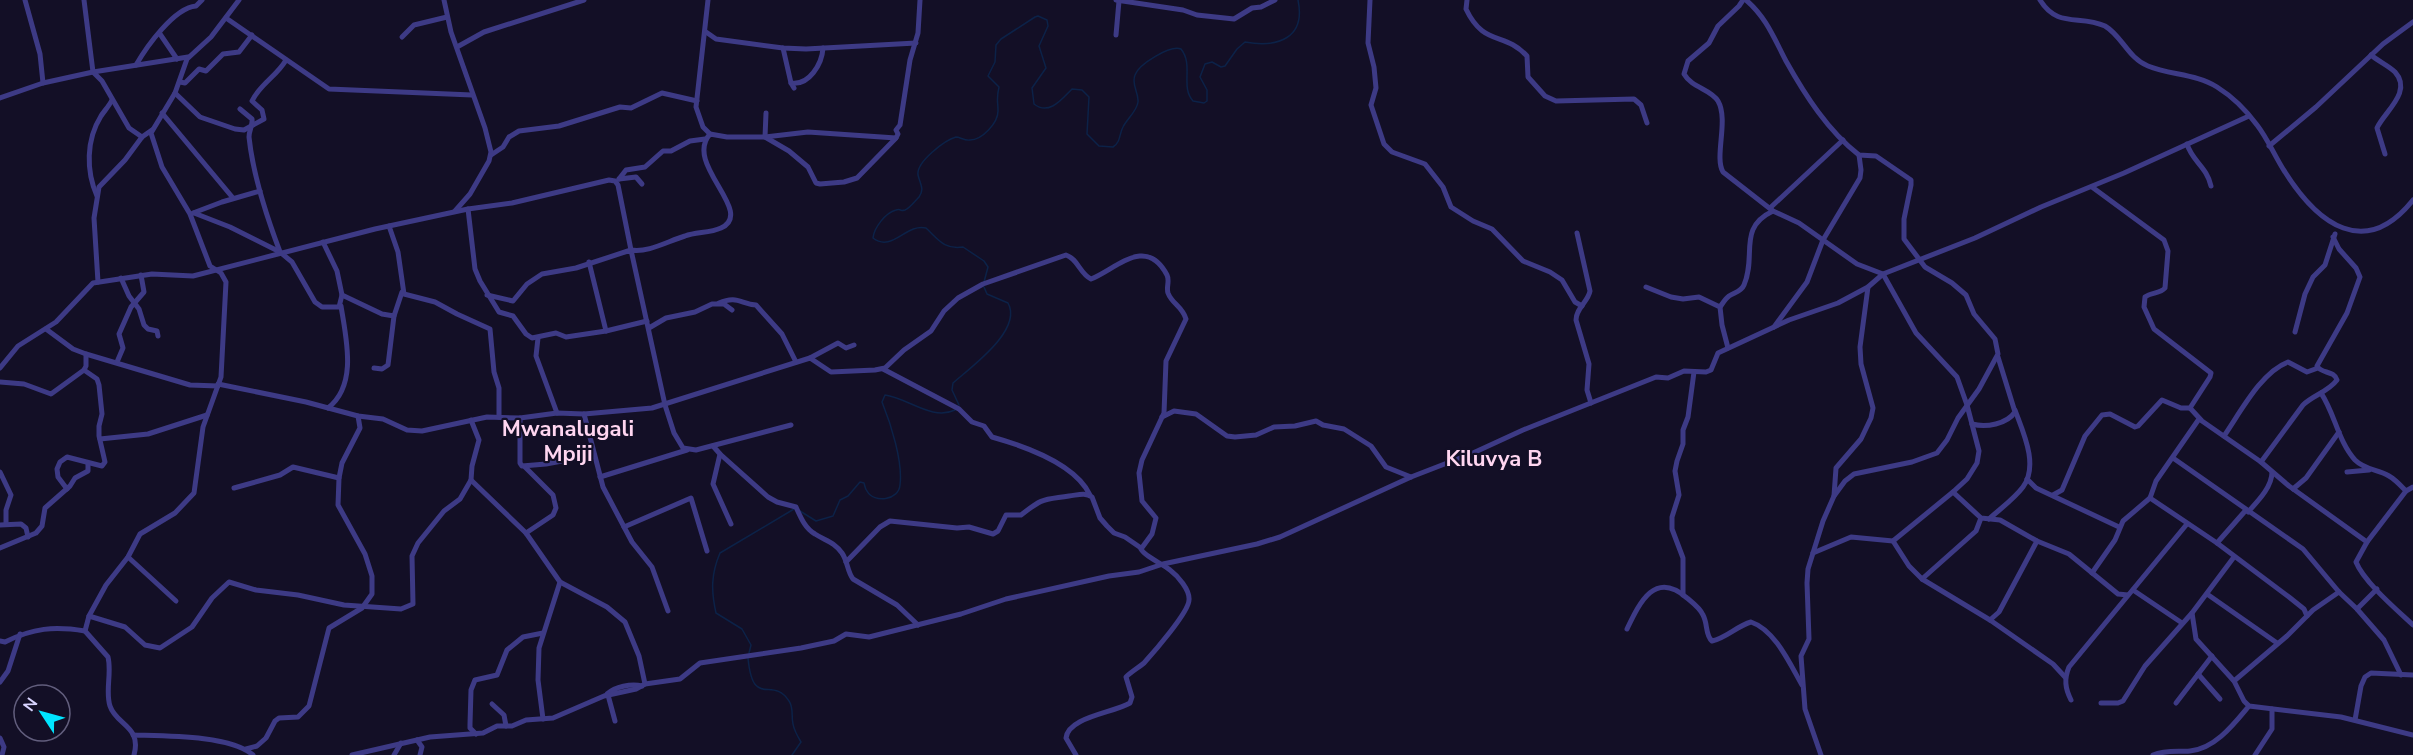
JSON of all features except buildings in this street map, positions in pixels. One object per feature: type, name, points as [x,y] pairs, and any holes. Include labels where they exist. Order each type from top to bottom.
[{"type":"street","points":[[26,0],[40,54],[43,82]]},
{"type":"street","points":[[84,0],[93,72],[102,81],[129,128],[142,137]]},
{"type":"street","points":[[136,65],[145,50],[177,14],[187,7],[196,6],[202,0]]},
{"type":"street","points":[[98,282],[94,218],[102,182],[125,160],[142,137],[152,130],[175,93],[190,56],[207,41],[239,0]]},
{"type":"street","points":[[444,0],[447,17],[485,128],[491,156]]},
{"type":"street","points":[[457,47],[484,32],[585,0]]},
{"type":"street","points":[[708,0],[697,101],[699,117],[703,127],[710,134],[727,137],[765,137],[798,132],[896,138]]},
{"type":"street","points":[[765,137],[789,151],[808,167],[816,183],[826,184],[857,178],[898,134],[896,130],[900,125],[910,60],[916,44],[920,0]]},
{"type":"street","points":[[1116,35],[1118,1],[1234,19],[1252,8],[1262,7],[1275,0]]},
{"type":"street","points":[[1370,0],[1368,43],[1376,88],[1371,105],[1384,144],[1392,152],[1425,164],[1443,187],[1449,205],[1473,221],[1492,229],[1523,261],[1550,272],[1562,280],[1575,302],[1582,306]]},
{"type":"street","points":[[1467,0],[1467,12],[1478,28],[1490,38],[1504,39],[1527,56],[1528,77],[1545,96],[1562,101],[1634,99],[1641,105],[1647,123]]},
{"type":"street","points":[[1773,328],[1807,282],[1823,240],[1860,178],[1862,170],[1859,155],[1843,140],[1811,101],[1771,30],[1759,12],[1744,0],[1718,26],[1709,43],[1688,61],[1684,74],[1691,83],[1715,98],[1719,104],[1722,140],[1719,163],[1723,172],[1772,209],[1799,223],[1823,240],[1857,264],[1883,274],[1916,333],[1957,377],[1976,434],[1979,451],[1977,463],[1967,479],[1893,541],[1851,537],[1813,553]]},
{"type":"street","points":[[2040,0],[2055,16],[2104,26],[2146,66],[2210,82],[2234,99],[2258,126],[2303,198],[2332,223],[2347,231],[2368,232],[2389,224],[2413,200]]},
{"type":"street","points":[[402,37],[414,25],[447,17]]},
{"type":"street","points":[[226,18],[329,89],[472,95]]},
{"type":"street","points":[[2269,146],[2413,22]]},
{"type":"street","points":[[706,32],[716,39],[783,48],[916,44]]},
{"type":"street","points":[[160,34],[177,59]]},
{"type":"street","points":[[180,81],[185,83],[199,69],[206,71],[223,54],[239,52],[252,35]]},
{"type":"street","points":[[783,48],[792,86],[808,78],[820,61],[823,48]]},
{"type":"street","points":[[0,98],[43,82],[190,56]]},
{"type":"street","points":[[2371,56],[2394,71],[2400,80],[2400,92],[2396,102],[2377,128],[2385,154]]},
{"type":"street","points":[[175,93],[200,117],[240,131],[262,122],[265,116],[253,103],[253,97],[264,83],[282,68],[286,60]]},
{"type":"street","points":[[454,212],[470,194],[491,156],[519,130],[559,126],[620,107],[630,108],[662,93],[697,101]]},
{"type":"street","points":[[98,198],[91,183],[90,153],[96,127],[112,100]]},
{"type":"street","points":[[240,109],[252,119],[249,133],[260,191],[280,252]]},
{"type":"street","points":[[162,113],[233,198]]},
{"type":"street","points":[[765,137],[766,113]]},
{"type":"street","points":[[352,755],[417,740],[476,734],[573,711],[617,688],[680,679],[695,665],[711,661],[801,648],[834,641],[846,634],[869,637],[978,609],[1006,599],[1119,574],[1139,572],[1162,564],[1280,537],[1411,477],[1656,377],[1668,378],[1684,371],[1702,373],[1711,370],[1715,356],[1728,348],[1838,303],[1868,287],[1883,274],[1921,261],[2249,116]]},
{"type":"street","points":[[85,631],[89,616],[106,585],[128,557],[140,534],[176,513],[194,493],[207,415],[218,385],[222,364],[227,286],[224,277],[210,266],[192,214],[162,167],[153,145],[152,130]]},
{"type":"street","points":[[488,294],[513,301],[527,284],[542,274],[566,270],[631,250],[643,249],[688,235],[719,229],[726,225],[730,215],[729,204],[711,176],[704,160],[703,148],[710,134]]},
{"type":"street","points":[[617,180],[626,170],[645,167],[663,151],[671,151],[690,141],[705,140]]},
{"type":"street","points":[[1728,348],[1720,307],[1728,297],[1742,288],[1750,267],[1752,229],[1756,221],[1772,209],[1843,140]]},
{"type":"street","points":[[2187,144],[2191,153],[2205,169],[2211,186]]},
{"type":"street","points":[[1859,155],[1876,156],[1911,180],[1902,231],[1907,243],[1930,271],[1952,283],[1966,295],[1974,314],[1995,339],[1998,357],[2029,456],[2027,479],[2017,494],[1989,519]]},
{"type":"street","points":[[0,368],[18,346],[60,318],[93,283],[141,275],[193,276],[218,271],[280,252],[468,209],[512,203],[549,193],[636,177],[642,184]]},
{"type":"street","points":[[617,180],[665,405],[679,445],[687,450]]},
{"type":"street","points":[[2092,187],[2160,235],[2167,246],[2165,288],[2161,292],[2149,294],[2143,302],[2148,317],[2159,334],[2211,373],[2190,408]]},
{"type":"street","points":[[192,214],[233,198],[260,191]]},
{"type":"street","points":[[468,209],[475,269],[499,312],[513,316],[526,334],[532,338],[538,339],[556,333],[566,337],[606,331],[647,321]]},
{"type":"street","points":[[192,214],[231,227],[280,252],[292,262],[319,305],[326,308],[341,306]]},
{"type":"street","points":[[374,368],[382,369],[388,365],[394,316],[402,292],[398,252],[389,226]]},
{"type":"street","points":[[1577,234],[1590,291],[1577,313],[1576,320],[1589,364],[1587,390],[1591,403]]},
{"type":"street","points":[[2295,332],[2305,294],[2313,277],[2325,265],[2334,236],[2339,249],[2359,273],[2359,284],[2347,313],[2318,363],[2318,368]]},
{"type":"street","points":[[323,242],[337,271],[342,295],[347,375],[338,398],[328,408]]},
{"type":"street","points":[[883,369],[931,331],[944,311],[958,298],[983,284],[1063,256],[1071,257],[1084,275],[1091,279],[1126,258],[1143,256],[1158,265],[1167,275],[1168,295],[1181,307],[1186,319],[1164,364],[1162,417],[1140,466],[1142,501],[1156,518],[1152,534],[1141,548]]},
{"type":"street","points":[[589,262],[606,331]]},
{"type":"street","points":[[117,362],[123,348],[119,334],[129,310],[144,292],[141,275]]},
{"type":"street","points":[[121,278],[144,325],[148,329],[157,331],[158,336]]},
{"type":"street","points":[[1646,287],[1671,297],[1683,299],[1699,297],[1720,307]]},
{"type":"street","points":[[1834,496],[1836,468],[1861,439],[1873,408],[1861,363],[1860,347],[1868,287]]},
{"type":"street","points":[[402,292],[435,302],[490,329],[494,372],[500,388],[499,417]]},
{"type":"street","points":[[342,295],[372,310],[394,316]]},
{"type":"street","points":[[649,328],[673,316],[695,312],[728,299],[739,300],[756,306],[781,332],[796,362]]},
{"type":"street","points":[[719,303],[732,310]]},
{"type":"street","points":[[46,329],[73,349],[190,385],[218,385],[306,402],[358,416],[383,419],[407,430],[438,428],[471,420],[499,417],[520,418],[557,413],[584,414],[665,405],[810,358],[838,343],[846,348],[854,345]]},
{"type":"street","points":[[538,339],[536,356],[557,413]]},
{"type":"street","points":[[0,382],[24,384],[51,394],[84,370],[86,354]]},
{"type":"street","points":[[1821,755],[1807,718],[1801,656],[1809,639],[1806,583],[1813,553],[1834,496],[1845,481],[1854,474],[1912,462],[1937,453],[1998,357]]},
{"type":"street","points":[[810,358],[831,372],[883,369],[959,409],[972,422],[984,426],[992,437],[1013,442],[1051,459],[1077,478],[1090,495],[1100,518],[1107,526],[1176,575],[1188,594],[1187,610],[1146,661],[1126,677],[1132,698],[1130,703],[1076,722],[1068,730],[1066,738],[1076,755]]},
{"type":"street","points":[[2224,436],[2274,369],[2288,362],[2304,372],[2312,372],[2318,368]]},
{"type":"street","points":[[2261,462],[2303,405],[2334,384],[2337,378],[2333,374],[2318,368]]},
{"type":"street","points":[[67,489],[58,477],[57,469],[60,462],[67,457],[104,465],[99,426],[102,414],[99,385],[97,379],[84,370]]},
{"type":"street","points":[[1683,595],[1683,558],[1672,529],[1672,517],[1678,495],[1675,471],[1683,444],[1683,430],[1688,417],[1694,372]]},
{"type":"street","points":[[2321,393],[2354,458],[2370,470]]},
{"type":"street","points":[[2053,495],[2062,490],[2085,436],[2102,415],[2110,414],[2135,427],[2142,423],[2155,405],[2162,400],[2181,408],[2190,408],[2199,418],[2367,542]]},
{"type":"street","points":[[1972,424],[1982,426],[2010,417],[2015,410]]},
{"type":"street","points":[[1162,417],[1174,411],[1196,414],[1227,436],[1235,437],[1256,435],[1274,427],[1296,426],[1313,421],[1323,425],[1332,425],[1367,442],[1388,469],[1411,477]]},
{"type":"street","points":[[584,414],[600,477],[624,527],[652,567],[668,611]]},
{"type":"street","points":[[100,439],[148,434],[207,415]]},
{"type":"street","points":[[133,735],[196,738],[246,749],[257,746],[266,738],[274,721],[279,718],[298,717],[309,706],[329,628],[362,608],[372,594],[372,576],[361,545],[338,505],[339,478],[345,457],[360,428],[358,416]]},
{"type":"street","points":[[520,418],[520,463],[553,495],[556,508],[553,515],[526,533]]},
{"type":"street","points":[[2092,573],[2115,540],[2119,527],[2126,517],[2150,498],[2156,481],[2199,418]]},
{"type":"street","points":[[89,616],[125,627],[145,645],[156,648],[167,644],[192,627],[212,598],[229,582],[256,590],[298,595],[362,608],[401,609],[413,604],[412,556],[415,549],[433,523],[460,499],[471,480],[479,440],[471,420]]},
{"type":"street","points":[[600,477],[687,450],[713,446],[791,425]]},
{"type":"street","points":[[1976,434],[1982,426]]},
{"type":"street","points":[[2293,489],[2306,478],[2339,432]]},
{"type":"street","points":[[713,446],[768,497],[796,507],[808,528],[818,536],[832,542],[842,552],[849,574],[854,579],[897,605],[918,625]]},
{"type":"street","points":[[720,454],[713,484],[731,524]]},
{"type":"street","points":[[525,466],[594,455]]},
{"type":"street","points":[[2173,458],[2303,549],[2384,640],[2401,675]]},
{"type":"street","points":[[0,548],[36,533],[42,526],[45,508],[67,489],[78,475],[88,471],[88,463]]},
{"type":"street","points":[[234,488],[279,476],[293,467],[339,478]]},
{"type":"street","points":[[2347,472],[2370,470],[2387,474],[2406,491]]},
{"type":"street","points":[[0,472],[11,495],[3,524],[21,524],[26,528],[28,537]]},
{"type":"street","points":[[2217,543],[2266,490],[2272,478],[2272,472]]},
{"type":"street","points":[[2027,479],[2032,486],[2119,527]]},
{"type":"street","points":[[471,480],[526,533],[560,582],[607,607],[625,622],[639,656],[643,685]]},
{"type":"street","points":[[2413,487],[2406,491],[2367,542],[2356,562],[2358,568],[2413,625]]},
{"type":"street","points":[[1953,492],[1981,518],[2000,520],[2037,541],[2066,552],[2118,594],[2121,605]]},
{"type":"street","points":[[846,562],[880,527],[890,521],[957,528],[969,527],[993,534],[998,531],[1006,515],[1022,515],[1033,505],[1047,498],[1090,495]]},
{"type":"street","points":[[624,527],[691,498],[707,551]]},
{"type":"street","points":[[2150,498],[2217,543],[2304,609],[2307,616]]},
{"type":"street","points":[[1922,579],[1976,531],[1981,518]]},
{"type":"street","points":[[2071,700],[2065,677],[2079,654],[2187,524]]},
{"type":"street","points":[[1893,541],[1909,566],[1922,579],[1990,620],[2053,664],[2065,677]]},
{"type":"street","points":[[1990,620],[1999,612],[2037,541]]},
{"type":"street","points":[[128,557],[176,601]]},
{"type":"street","points":[[2101,703],[2118,704],[2122,701],[2145,666],[2192,613],[2234,557]]},
{"type":"street","points":[[543,718],[538,665],[543,633],[558,594],[560,582]]},
{"type":"street","points":[[1627,629],[1643,599],[1653,590],[1664,586],[1671,587],[1702,613],[1708,638],[1712,641],[1751,622],[1762,627],[1780,649],[1803,686]]},
{"type":"street","points":[[2357,609],[2377,589]]},
{"type":"street","points":[[2118,594],[2131,592],[2182,622]]},
{"type":"street","points":[[2234,681],[2313,610],[2339,592]]},
{"type":"street","points":[[2207,594],[2277,643]]},
{"type":"street","points":[[2304,609],[2313,610]]},
{"type":"street","points":[[2192,613],[2196,639],[2234,681],[2249,706],[2313,712],[2413,735]]},
{"type":"street","points":[[0,642],[34,630],[52,628],[85,631],[108,657],[109,705],[133,735],[136,744],[134,755]]},
{"type":"street","points":[[476,734],[470,728],[471,690],[475,680],[496,675],[507,650],[524,637],[543,633]]},
{"type":"street","points":[[0,682],[8,671],[20,634]]},
{"type":"street","points":[[2176,703],[2212,656]]},
{"type":"street","points":[[2198,674],[2220,699]]},
{"type":"street","points":[[2355,720],[2364,677],[2371,674],[2413,675]]},
{"type":"street","points":[[607,695],[615,721]]},
{"type":"street","points":[[492,704],[504,716],[506,726]]},
{"type":"street","points":[[2153,755],[2165,751],[2201,748],[2232,727],[2249,706]]},
{"type":"street","points":[[2255,755],[2272,729],[2271,709]]},
{"type":"street","points":[[0,738],[4,747],[2,755]]},
{"type":"street","points":[[417,740],[422,747],[420,755]]},
{"type":"street","points":[[394,755],[400,743]]},
{"type":"street","points":[[246,749],[253,755]]},
{"type":"waterway","points":[[984,282],[988,267],[984,261],[963,247],[946,245],[926,228],[912,230],[886,242],[873,238],[875,230],[884,218],[896,210],[907,209],[919,197],[922,189],[919,170],[932,152],[956,137],[975,139],[984,134],[995,121],[998,111],[999,87],[988,76],[995,62],[996,45],[1001,39],[1035,17],[1047,20],[1048,26],[1039,46],[1046,68],[1032,88],[1034,104],[1045,108],[1050,107],[1072,89],[1082,90],[1089,97],[1087,134],[1099,146],[1113,147],[1137,105],[1135,75],[1148,61],[1170,50],[1181,49],[1187,62],[1189,95],[1193,101],[1204,103],[1207,101],[1207,90],[1200,77],[1205,64],[1212,62],[1221,67],[1225,66],[1245,42],[1268,43],[1287,38],[1298,23],[1298,0]]},
{"type":"waterway","points":[[959,405],[952,390],[953,383],[993,347],[1002,336],[1011,314],[1008,303],[987,294],[984,287]]},
{"type":"waterway","points":[[800,511],[816,521],[833,516],[840,500],[848,496],[860,482],[864,483],[870,495],[875,498],[891,497],[899,490],[900,465],[882,402],[885,395],[938,413],[955,410]]},
{"type":"waterway","points":[[749,653],[751,645],[742,629],[716,613],[713,583],[717,561],[720,553],[794,509]]},
{"type":"waterway","points":[[748,658],[754,683],[759,688],[783,694],[791,704],[792,721],[801,742],[792,755]]},
{"type":"district","name":"Mwanalugali Mpiji","points":[[568,442]]},
{"type":"district","name":"Kiluvya B","points":[[1494,459]]}]
